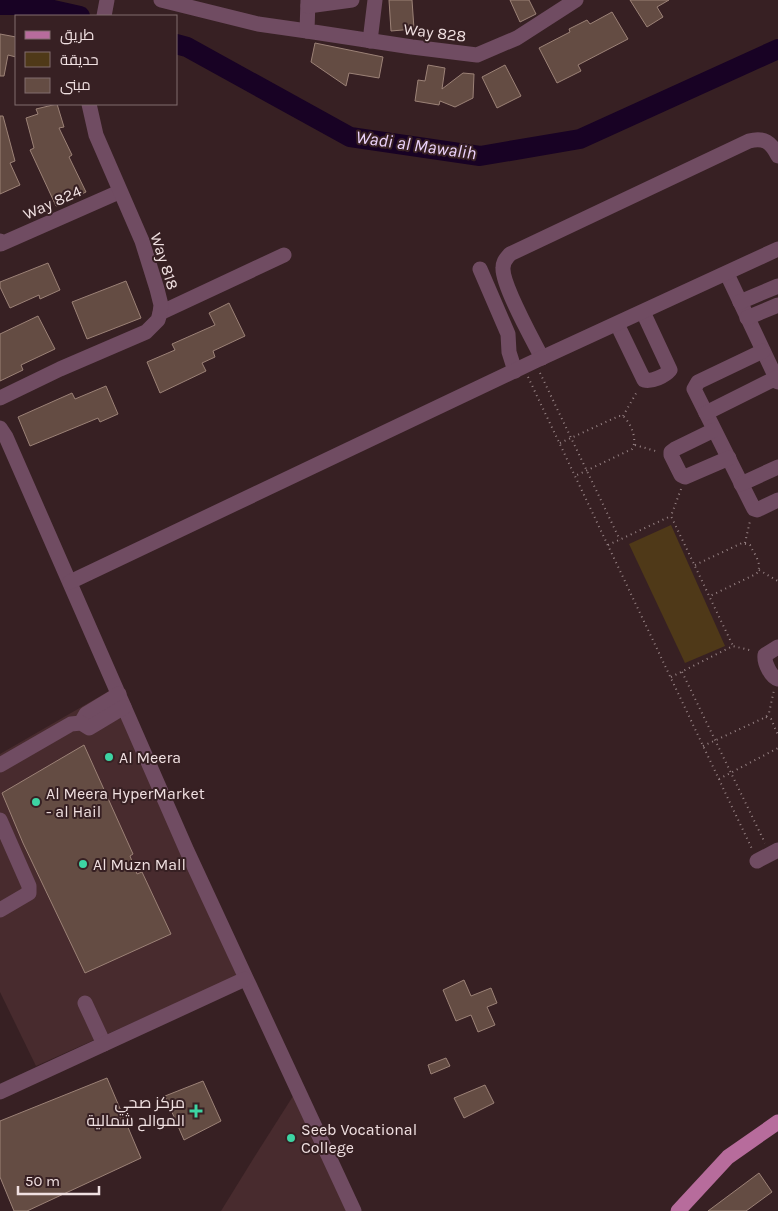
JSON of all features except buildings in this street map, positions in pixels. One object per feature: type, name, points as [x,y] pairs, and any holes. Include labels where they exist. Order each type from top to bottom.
[{"type":"main road","points":[[678,1211],[728,1157],[778,1122]]},
{"type":"street","points":[[104,15],[107,0]]},
{"type":"street","name":"Way 828","points":[[161,0],[179,2],[258,24],[477,55],[517,38],[559,5],[576,0]]},
{"type":"street","points":[[307,31],[308,3],[352,0]]},
{"type":"street","points":[[370,41],[375,0]]},
{"type":"street","name":"Way 818","points":[[0,398],[146,332],[158,320],[161,305],[142,241],[119,192],[96,135],[89,105]]},
{"type":"street","points":[[529,364],[502,270],[504,261],[510,254],[749,141],[760,138],[769,142],[778,156]]},
{"type":"street","name":"Way 824","points":[[0,241],[1,244],[119,192]]},
{"type":"street","points":[[70,582],[529,364],[778,249]]},
{"type":"street","points":[[160,313],[284,255]]},
{"type":"street","points":[[480,270],[508,334],[508,352],[529,364]]},
{"type":"street","points":[[706,413],[777,380],[727,274]]},
{"type":"street","points":[[740,302],[778,286]]},
{"type":"street","points":[[748,318],[778,304]]},
{"type":"street","points":[[616,324],[644,380],[650,381],[668,373],[670,370],[643,312]]},
{"type":"street","points":[[764,351],[695,385],[694,388],[754,509],[757,510],[778,500]]},
{"type":"street","points":[[0,428],[6,437],[187,851],[354,1211]]},
{"type":"street","points":[[714,430],[675,449],[670,455],[681,475],[685,477],[728,458]]},
{"type":"street","points":[[741,484],[778,467]]},
{"type":"street","points":[[777,679],[764,659],[765,655],[778,647]]},
{"type":"street","points":[[0,766],[71,724],[85,726],[86,714],[121,701]]},
{"type":"street","points":[[0,820],[29,886],[28,893],[0,910]]},
{"type":"street","points":[[757,861],[774,852]]},
{"type":"street","points":[[0,1092],[245,978]]},
{"type":"street","points":[[85,1003],[104,1044]]},
{"type":"path","points":[[529,364],[572,438],[620,540]]},
{"type":"path","points":[[529,364],[575,476],[757,861]]},
{"type":"path","points":[[623,416],[644,380]]},
{"type":"path","points":[[560,443],[619,416],[623,416]]},
{"type":"path","points":[[575,476],[632,449],[635,445],[635,439],[627,419],[623,416]]},
{"type":"path","points":[[635,445],[670,455]]},
{"type":"path","points":[[608,545],[671,516],[685,477]]},
{"type":"path","points":[[745,543],[754,509]]},
{"type":"path","points":[[671,516],[733,646]]},
{"type":"path","points":[[695,565],[745,543],[750,544],[760,566],[756,574],[710,596]]},
{"type":"path","points":[[759,570],[778,581]]},
{"type":"path","points":[[671,677],[733,646],[765,655]]},
{"type":"path","points":[[682,672],[731,773],[774,852]]},
{"type":"path","points":[[703,746],[766,717],[771,707],[777,679]]},
{"type":"path","points":[[766,717],[770,719],[778,735]]},
{"type":"path","points":[[719,779],[778,748]]},
{"type":"shaded area","points":[[109,691],[237,976],[36,1066],[0,992],[0,754]]},
{"type":"shaded area","name":"Seeb Vocational College","points":[[295,1093],[348,1211],[221,1211],[255,1156]]},
{"type":"green space","points":[[671,525],[725,646],[685,663],[629,544]]},
{"type":"waterway","name":"Wadi al Mawalih","points":[[0,5],[31,5],[76,15]]},
{"type":"waterway","name":"Wadi al Mawalih","points":[[178,45],[187,47],[350,137],[480,156],[580,139],[778,49]]},
{"type":"place","name":"Al Meera","points":[[109,757]]},
{"type":"place","name":"Al Meera HyperMarket - al Hail","points":[[36,802]]},
{"type":"place","name":"Al Muzn Mall","points":[[83,864]]},
{"type":"place","name":"مركز صحي الموالح شمالية","points":[[196,1111]]},
{"type":"place","name":"Seeb Vocational College","points":[[291,1138]]}]
